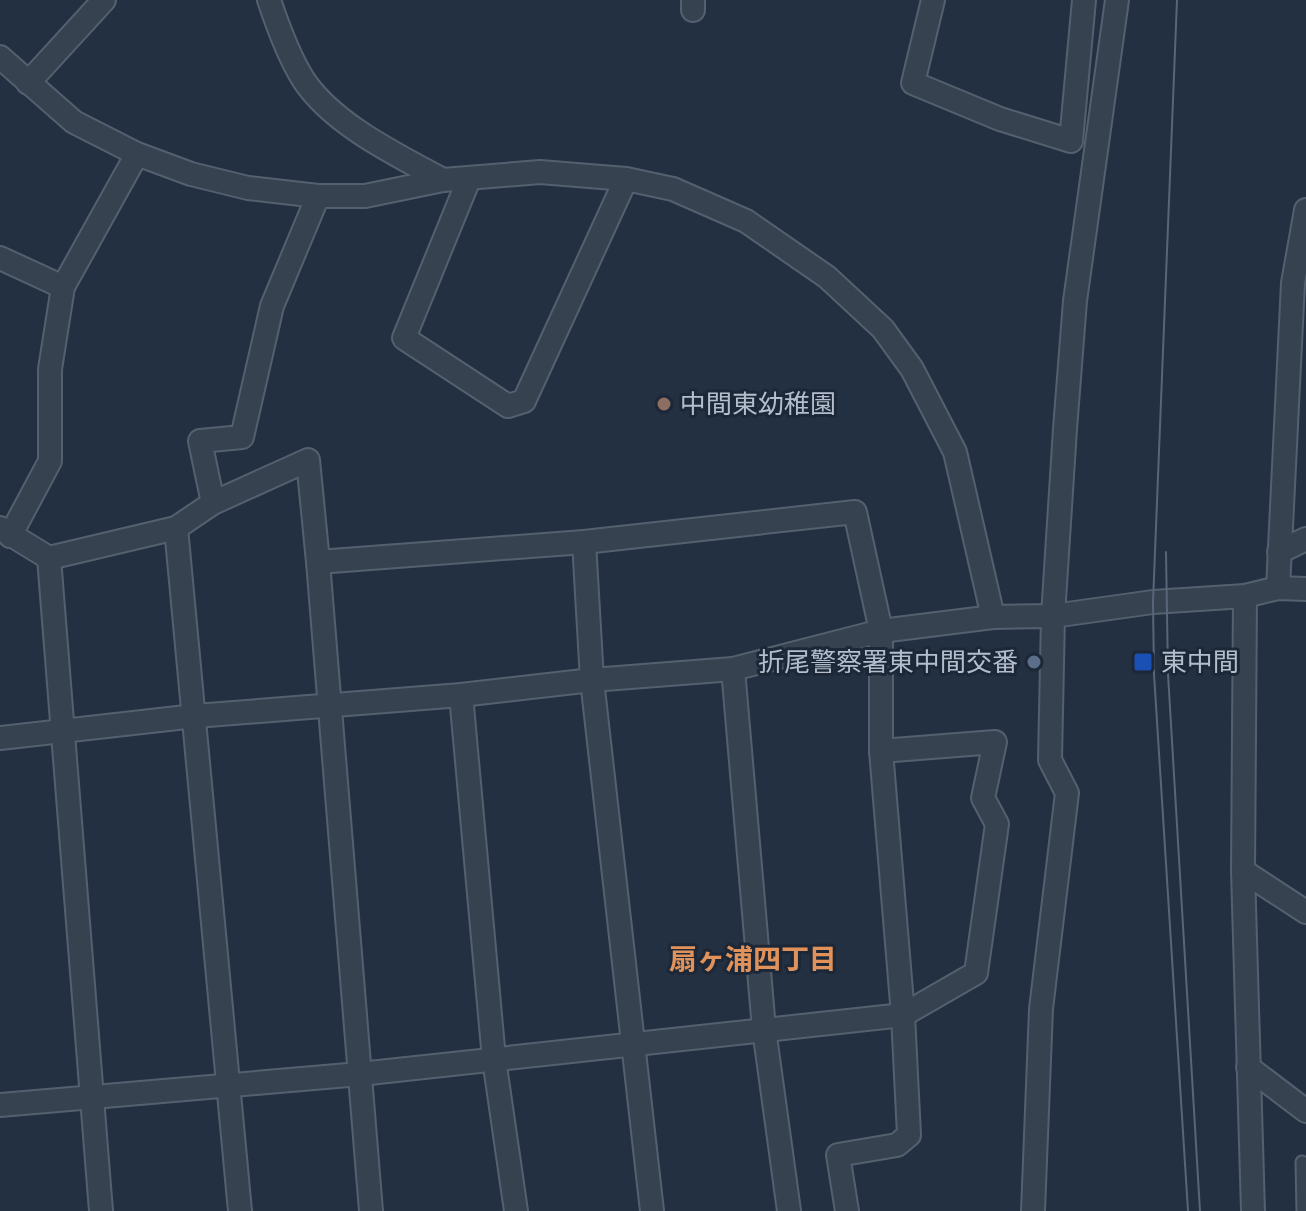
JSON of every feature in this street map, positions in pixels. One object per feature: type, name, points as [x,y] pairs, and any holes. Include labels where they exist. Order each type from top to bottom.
[{"type":"street","points":[[28,83],[104,0]]},
{"type":"street","points":[[269,0],[280,34],[304,82],[346,125],[443,180]]},
{"type":"street","points":[[933,0],[913,83],[1000,119],[1071,141],[1084,0]]},
{"type":"street","points":[[1033,1211],[1041,1009],[1067,793],[1050,760],[1053,616],[1075,301],[1117,0]]},
{"type":"street","points":[[0,57],[74,122],[137,154],[191,174],[248,188],[318,196],[365,196],[443,180],[540,172],[626,179],[673,189],[746,221],[827,277],[883,329],[912,369],[955,452],[993,617]]},
{"type":"street","points":[[137,154],[63,287],[50,369],[50,461],[5,532],[49,558],[176,528],[213,503],[308,460],[371,1211]]},
{"type":"street","points":[[469,179],[404,338],[508,406],[524,401],[626,179]]},
{"type":"street","points":[[213,503],[200,441],[242,437],[272,306],[318,196]]},
{"type":"street","points":[[1278,588],[1306,210]]},
{"type":"street","points":[[0,258],[63,287]]},
{"type":"street","points":[[318,562],[584,542],[855,512],[881,631],[881,751],[903,1015],[909,1135],[897,1145],[838,1155],[847,1211]]},
{"type":"street","points":[[176,528],[240,1211]]},
{"type":"street","points":[[1279,552],[1306,539]]},
{"type":"street","points":[[584,542],[592,680],[652,1211]]},
{"type":"street","points":[[49,558],[101,1211]]},
{"type":"street","points":[[0,738],[195,716],[733,669],[881,631],[993,617],[1053,616],[1153,602],[1245,596],[1278,588],[1306,589]]},
{"type":"street","points":[[1245,596],[1243,871],[1253,1211]]},
{"type":"street","points":[[733,669],[764,1029],[789,1211]]},
{"type":"street","points":[[461,695],[494,1059],[516,1211]]},
{"type":"street","points":[[0,1105],[360,1074],[903,1015],[976,973],[997,824],[983,798],[995,742],[881,751]]},
{"type":"street","points":[[1243,871],[1306,912]]},
{"type":"street","points":[[1248,1067],[1306,1111]]},
{"type":"lane","points":[[1303,1211],[1302,1162],[1306,1165]]},
{"type":"tram line","points":[[1177,0],[1153,602],[1154,674],[1188,1211]]},
{"type":"tram line","points":[[1166,552],[1168,674],[1200,1211]]},
{"type":"place","name":"中間東幼稚園","points":[[664,404]]},
{"type":"place","name":"折尾警察署東中間交番","points":[[1034,662]]},
{"type":"place","name":"東中間","points":[[1143,662]]},
{"type":"district","name":"扇ヶ浦四丁目","points":[[753,959]]}]
